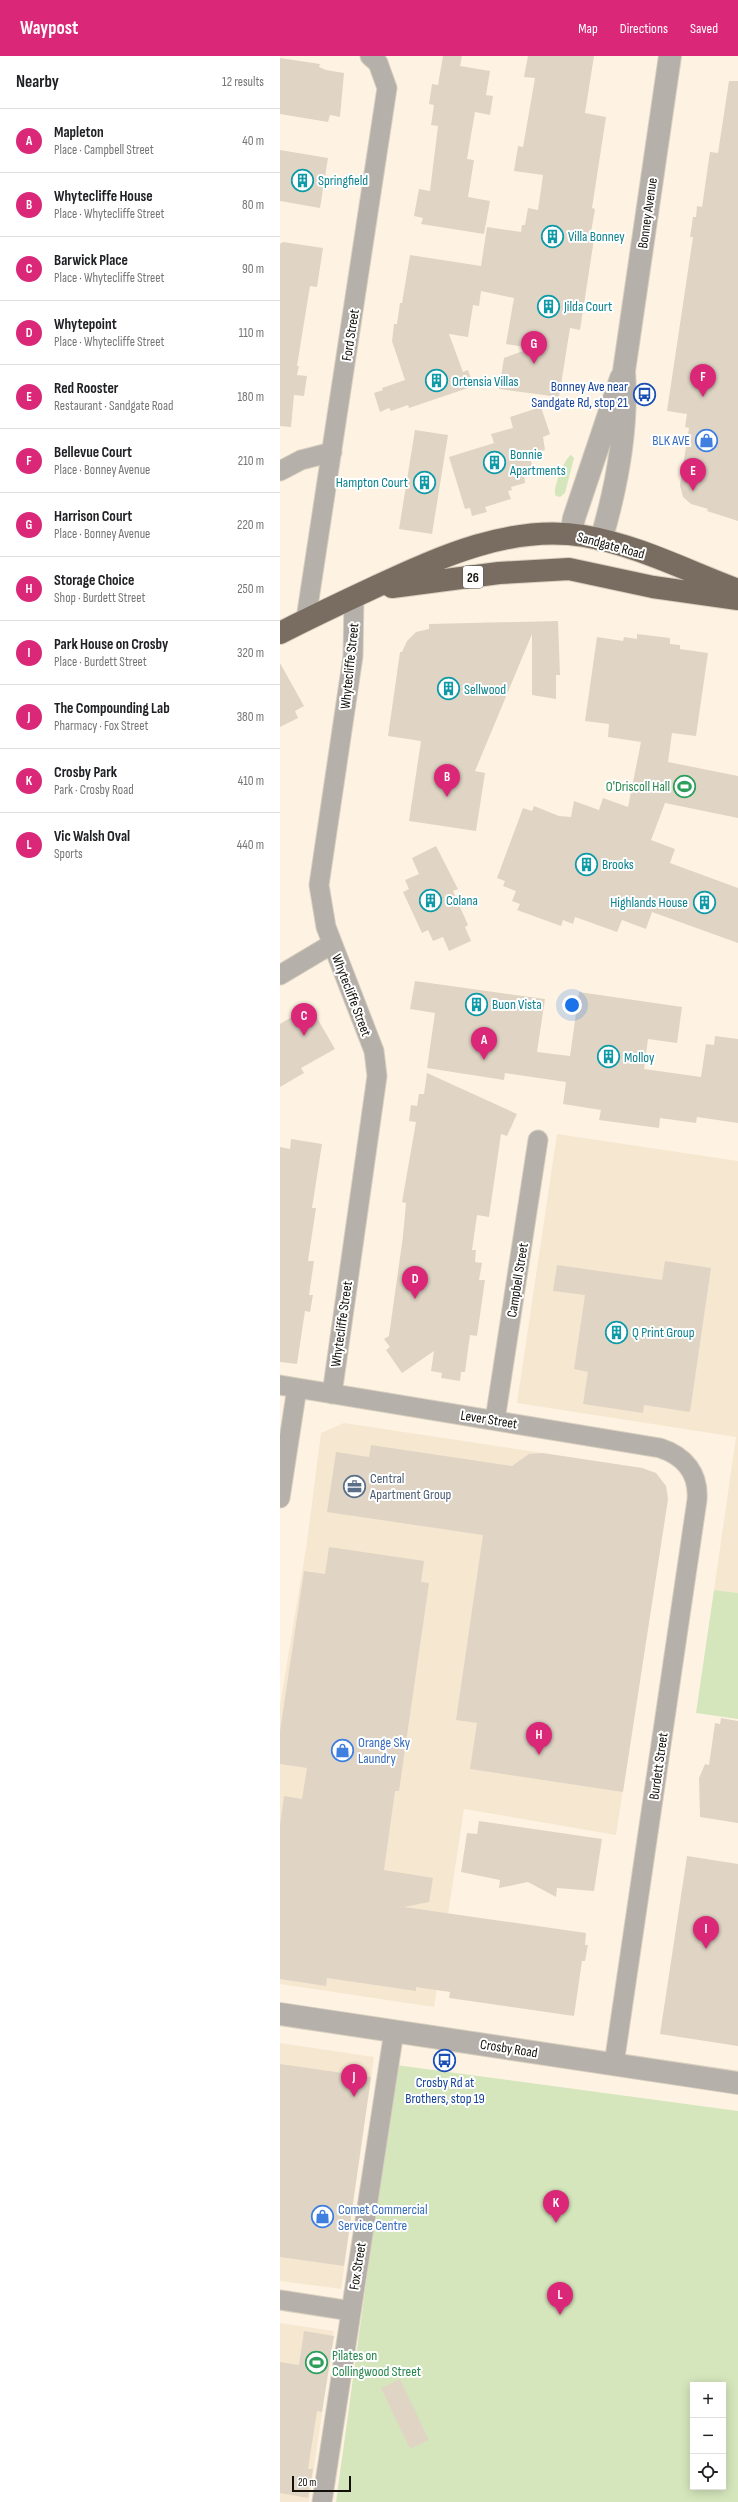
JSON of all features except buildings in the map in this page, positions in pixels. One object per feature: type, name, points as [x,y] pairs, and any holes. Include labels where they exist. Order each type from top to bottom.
[{"type":"highway","name":"Sandgate Road","points":[[280,634],[306,619],[360,593],[433,562],[496,540],[536,533],[572,534],[601,540],[671,562],[738,590]]},
{"type":"highway","points":[[569,569],[572,534]]},
{"type":"highway","points":[[591,573],[601,540]]},
{"type":"highway","name":"Sandgate Road","points":[[360,593],[499,573],[569,569],[653,587],[738,599]]},
{"type":"street","name":"Ford Street","points":[[306,619],[387,88],[378,63],[370,56]]},
{"type":"street","name":"Bonney Avenue","points":[[572,534],[574,518],[598,443],[624,371],[670,56]]},
{"type":"street","name":"Bonney Avenue","points":[[601,540],[622,442],[626,406],[624,371]]},
{"type":"street","points":[[280,471],[301,460],[332,452]]},
{"type":"street","name":"Whytecliffe Street","points":[[332,1394],[376,1076],[374,1051],[332,944],[322,914],[319,885],[353,656],[360,593]]},
{"type":"street","points":[[280,975],[332,944]]},
{"type":"street","name":"Campbell Street","points":[[495,1420],[538,1140]]},
{"type":"street","points":[[280,1498],[288,1387]]},
{"type":"street","name":"Lever Street","points":[[288,1387],[660,1448],[678,1456],[690,1468]]},
{"type":"street","name":"Burdett Street","points":[[614,2064],[697,1500],[696,1479],[690,1468]]},
{"type":"street","name":"Crosby Road","points":[[280,2014],[738,2083]]},
{"type":"street","name":"Fox Street","points":[[322,2502],[394,2031]]},
{"type":"street","points":[[280,2300],[350,2311]]},
{"type":"shaded area","points":[[557,1134],[738,1161],[738,1593],[714,1590],[736,1437],[517,1403]]},
{"type":"shaded area","points":[[344,1423],[642,1468],[656,1473],[666,1486],[668,1499],[616,1835],[464,1809],[434,2007],[280,1984],[280,1705],[307,1542],[321,1433]]},
{"type":"shaded area","points":[[280,2043],[374,2057],[341,2289],[280,2281]]},
{"type":"shaded area","points":[[280,2323],[334,2331],[309,2502],[280,2502]]},
{"type":"green space","points":[[571,455],[574,458],[565,493],[560,497],[556,496],[555,488],[559,474],[568,457]]},
{"type":"green space","points":[[714,1590],[738,1593],[738,1719],[696,1713]]},
{"type":"green space","points":[[396,2065],[738,2111],[738,2502],[336,2502]]},
{"type":"place","name":"Springfield","points":[[302,180]]},
{"type":"place","name":"Villa Bonney","points":[[552,236]]},
{"type":"place","name":"Jilda Court","points":[[548,306]]},
{"type":"place","name":"Harrison Court","points":[[534,364]]},
{"type":"place","name":"Ortensia Villas","points":[[437,381]]},
{"type":"place","name":"Bonney Ave near Sandgate Rd, stop 21","points":[[644,394]]},
{"type":"place","name":"Bellevue Court","points":[[703,397]]},
{"type":"place","name":"BLK AVE","points":[[706,440]]},
{"type":"place","name":"Bonnie Apartments","points":[[495,462]]},
{"type":"place","name":"Hampton Court","points":[[424,482]]},
{"type":"place","name":"Red Rooster","points":[[693,491]]},
{"type":"place","name":"Sellwood","points":[[449,689]]},
{"type":"place","name":"O'Driscoll Hall","points":[[685,786]]},
{"type":"place","name":"Whytecliffe House","points":[[447,797]]},
{"type":"place","name":"Brooks","points":[[586,864]]},
{"type":"place","name":"Colana","points":[[431,900]]},
{"type":"place","name":"Highlands House","points":[[704,902]]},
{"type":"place","name":"Buon Vista","points":[[477,1004]]},
{"type":"place","name":"Barwick Place","points":[[304,1036]]},
{"type":"place","name":"Molloy","points":[[608,1057]]},
{"type":"place","name":"Mapleton","points":[[484,1060]]},
{"type":"place","name":"Whytepoint","points":[[415,1299]]},
{"type":"place","name":"Q Print Group","points":[[617,1332]]},
{"type":"place","name":"Central Apartment Group","points":[[354,1486]]},
{"type":"place","name":"Orange Sky Laundry","points":[[343,1750]]},
{"type":"place","name":"Storage Choice","points":[[539,1755]]},
{"type":"place","name":"Park House on Crosby","points":[[706,1949]]},
{"type":"place","name":"Crosby Rd at Brothers, stop 19","points":[[445,2060]]},
{"type":"place","name":"The Compounding Lab","points":[[354,2097]]},
{"type":"place","name":"Comet Commercial Service Centre","points":[[323,2217]]},
{"type":"place","name":"Crosby Park","points":[[556,2223]]},
{"type":"place","name":"Vic Walsh Oval","points":[[560,2315]]},
{"type":"place","name":"Pilates on Collingwood Street","points":[[316,2363]]}]
